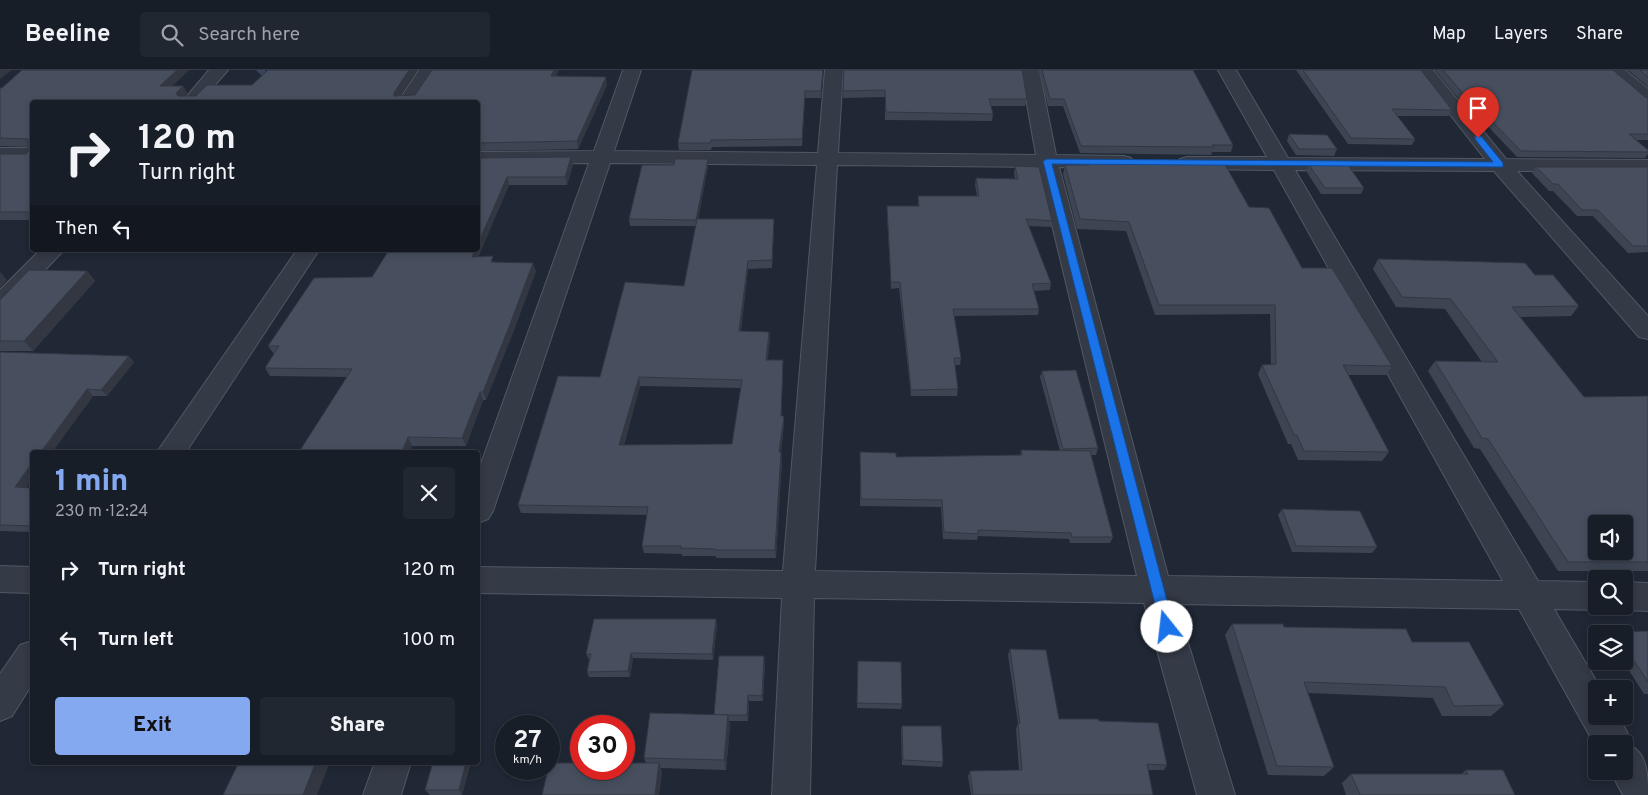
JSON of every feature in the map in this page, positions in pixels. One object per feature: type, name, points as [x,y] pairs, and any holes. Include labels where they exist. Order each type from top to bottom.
[{"type":"street","points":[[193,100],[219,70]]},
{"type":"street","points":[[408,100],[428,70]]},
{"type":"street","points":[[480,505],[632,70]]},
{"type":"street","points":[[791,795],[798,585],[834,70]]},
{"type":"street","points":[[1030,70],[1047,161],[1156,590],[1216,795]]},
{"type":"street","points":[[1227,70],[1588,699]]},
{"type":"street","points":[[1424,70],[1500,165],[1648,331]]},
{"type":"street","points":[[1614,70],[1648,98]]},
{"type":"street","points":[[0,154],[30,154]]},
{"type":"street","points":[[480,158],[602,157],[1648,166]]},
{"type":"street","points":[[0,304],[51,252]]},
{"type":"street","points":[[172,450],[307,252]]},
{"type":"street","points":[[0,579],[30,580]]},
{"type":"street","points":[[480,580],[1588,596]]},
{"type":"street","points":[[1633,596],[1648,597]]},
{"type":"street","points":[[0,704],[30,659]]},
{"type":"street","points":[[382,795],[392,765]]},
{"type":"street","points":[[1633,776],[1644,795]]},
{"type":"building","points":[[22,70],[177,70],[160,86],[183,86],[176,93],[178,96],[196,96],[207,85],[252,85],[268,70],[409,70],[394,96],[415,95],[432,70],[554,70],[551,76],[606,77],[577,141],[480,143],[480,100],[30,100],[30,212],[0,212],[0,154],[26,154],[28,152],[28,139],[0,138],[0,88]]},
{"type":"building","points":[[692,70],[823,70],[821,91],[805,91],[802,139],[711,140],[710,143],[678,143]]},
{"type":"building","points":[[844,70],[1022,70],[1027,99],[989,99],[993,114],[886,112],[885,90],[843,91]]},
{"type":"building","points":[[1042,70],[1193,70],[1233,145],[1212,145],[1214,147],[1081,146],[1064,99],[1050,99]]},
{"type":"building","points":[[1303,70],[1421,70],[1452,110],[1392,109],[1415,139],[1351,138]]},
{"type":"building","points":[[1443,70],[1613,70],[1648,98],[1648,134],[1629,134],[1648,152],[1521,151],[1481,110],[1477,110]]},
{"type":"building","points":[[1640,70],[1648,70],[1648,77]]},
{"type":"building","points":[[1289,134],[1327,135],[1337,149],[1299,149]]},
{"type":"building","points":[[571,157],[565,177],[507,177],[480,239],[480,158]]},
{"type":"building","points":[[675,159],[708,159],[696,220],[629,219],[642,165],[674,165]]},
{"type":"building","points":[[1087,160],[1223,161],[1249,207],[1269,208],[1302,268],[1332,268],[1392,366],[1343,365],[1389,452],[1304,451],[1297,435],[1294,435],[1262,365],[1276,364],[1275,305],[1159,305],[1129,222],[1080,219],[1065,165],[1089,165]]},
{"type":"building","points":[[1309,165],[1348,165],[1364,188],[1325,188]]},
{"type":"building","points":[[1015,166],[1039,167],[1052,221],[1026,219],[1051,283],[1032,284],[1039,309],[953,309],[961,358],[954,358],[958,389],[911,390],[900,282],[891,282],[887,206],[919,206],[918,196],[979,196],[976,178],[1018,179]]},
{"type":"building","points":[[1536,167],[1648,167],[1648,246],[1633,246],[1598,210],[1582,210],[1558,184],[1553,184]]},
{"type":"building","points":[[697,219],[774,219],[772,260],[748,261],[739,331],[769,332],[766,360],[783,360],[781,416],[784,416],[779,452],[781,452],[775,550],[715,550],[680,548],[681,546],[642,546],[648,507],[518,505],[558,376],[600,377],[625,282],[684,286]],"holes":[[[639,377],[742,380],[732,444],[619,445]]]},
{"type":"building","points":[[388,252],[474,252],[472,257],[493,256],[491,262],[533,263],[483,392],[480,392],[462,438],[408,437],[403,450],[300,450],[352,369],[265,368],[279,346],[268,346],[314,278],[372,277]]},
{"type":"building","points":[[1378,259],[1525,263],[1535,275],[1553,275],[1579,306],[1512,307],[1584,397],[1648,396],[1648,562],[1568,562],[1488,439],[1482,438],[1435,361],[1498,362],[1451,299],[1402,297]]},
{"type":"building","points":[[29,270],[87,271],[24,341],[0,341],[0,300]]},
{"type":"building","points":[[0,352],[129,356],[101,390],[87,389],[42,450],[30,450],[30,466],[15,487],[30,488],[30,526],[0,525]]},
{"type":"building","points":[[1076,370],[1098,448],[1063,449],[1042,371]]},
{"type":"building","points":[[1021,450],[1090,451],[1113,537],[1072,537],[1071,533],[978,530],[978,534],[944,532],[942,500],[861,499],[860,452],[896,453],[896,457],[1022,455]]},
{"type":"building","points":[[1282,509],[1360,511],[1377,547],[1296,546]]},
{"type":"building","points":[[594,619],[716,619],[712,654],[631,653],[628,671],[587,672],[591,654],[586,654]]},
{"type":"building","points":[[1232,624],[1283,624],[1284,627],[1406,629],[1412,642],[1469,642],[1504,705],[1454,706],[1445,687],[1304,682],[1334,767],[1277,766]]},
{"type":"building","points":[[1633,631],[1648,631],[1648,682],[1633,659]]},
{"type":"building","points":[[1010,649],[1046,650],[1059,719],[1098,719],[1099,721],[1158,723],[1167,765],[1147,764],[1153,795],[973,795],[970,771],[1022,770],[1018,723],[1020,723]]},
{"type":"building","points":[[719,656],[764,656],[762,696],[748,695],[747,715],[714,715]]},
{"type":"building","points":[[858,661],[901,662],[902,704],[857,703]]},
{"type":"building","points":[[650,713],[728,715],[724,760],[644,758]]},
{"type":"building","points":[[902,726],[941,726],[943,762],[903,760]]},
{"type":"building","points":[[560,763],[570,763],[570,780],[635,780],[635,763],[659,763],[655,795],[542,795],[545,780],[560,780]]},
{"type":"building","points":[[238,765],[315,765],[303,795],[223,795]]},
{"type":"building","points":[[432,765],[465,765],[459,790],[425,790]]},
{"type":"building","points":[[1466,770],[1503,770],[1515,795],[1360,795],[1351,774],[1468,774]]},
{"type":"waterway","points":[[260,70],[268,77],[272,86]]},
{"type":"route","points":[[1167,627],[1047,161],[1500,165],[1478,138]]}]
